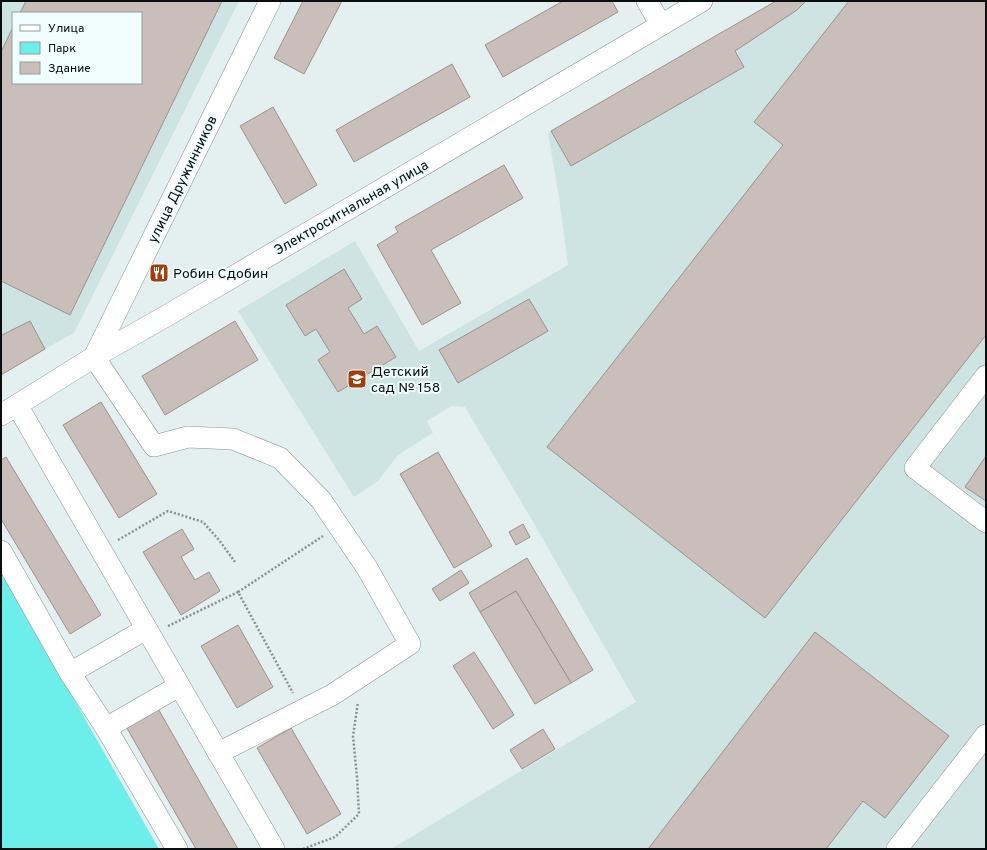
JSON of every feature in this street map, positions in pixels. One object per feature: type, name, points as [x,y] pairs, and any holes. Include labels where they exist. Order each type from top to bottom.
[{"type":"street","name":"улица Дружинников","points":[[94,357],[270,1]]},
{"type":"street","points":[[647,1],[661,25]]},
{"type":"street","name":"Электросигнальная улица","points":[[9,410],[94,357],[702,1]]},
{"type":"street","points":[[94,357],[154,446],[188,437],[233,439],[280,458],[321,500],[367,568],[410,644],[332,695],[218,753]]},
{"type":"street","points":[[986,376],[915,468],[986,522]]},
{"type":"street","points":[[9,410],[101,551],[274,849]]},
{"type":"street","points":[[1,551],[70,673],[106,728],[177,849]]},
{"type":"street","points":[[70,673],[148,632]]},
{"type":"street","points":[[106,728],[179,686]]},
{"type":"street","points":[[897,849],[986,735]]},
{"type":"path","points":[[101,551],[168,511],[203,522],[219,540],[234,562]]},
{"type":"path","points":[[148,632],[238,592],[339,526]]},
{"type":"path","points":[[238,592],[302,710]]},
{"type":"path","points":[[303,849],[335,837],[359,814],[358,777],[353,736],[359,696]]},
{"type":"shaded area","points":[[1,1],[239,1],[74,333],[1,373]]},
{"type":"shaded area","points":[[776,1],[986,1],[986,849],[391,849],[636,702],[532,520],[465,407],[451,406],[427,421],[433,433],[398,455],[378,481],[354,497],[238,311],[355,241],[419,351],[568,265],[559,197],[548,133]]},
{"type":"green space","points":[[1,571],[159,849],[1,849]]},
{"type":"building","points":[[26,1],[222,1],[70,315],[1,281],[1,52],[12,29],[12,84],[142,84],[142,12],[20,12]]},
{"type":"building","points":[[303,1],[342,1],[304,74],[274,58]]},
{"type":"building","points":[[563,1],[612,1],[618,12],[503,77],[485,45]]},
{"type":"building","points":[[776,1],[806,1],[797,10],[735,51],[744,67],[571,166],[551,131]]},
{"type":"building","points":[[849,1],[986,1],[986,335],[765,618],[547,447],[783,145],[754,122]]},
{"type":"building","points":[[452,64],[470,97],[354,162],[336,130]]},
{"type":"building","points":[[273,107],[317,185],[285,204],[240,126]]},
{"type":"building","points":[[504,165],[523,198],[431,250],[461,303],[422,325],[377,245],[398,232],[395,227]]},
{"type":"building","points":[[344,269],[362,299],[348,308],[364,334],[377,326],[396,357],[338,392],[318,360],[330,352],[316,329],[305,336],[286,305]]},
{"type":"building","points":[[529,299],[548,331],[458,383],[439,350]]},
{"type":"building","points":[[30,321],[45,349],[1,375],[1,335]]},
{"type":"building","points":[[235,321],[258,360],[165,415],[142,376]]},
{"type":"building","points":[[101,402],[157,494],[119,518],[63,425]]},
{"type":"building","points":[[438,452],[492,546],[454,568],[400,474]]},
{"type":"building","points":[[986,456],[986,501],[965,487]]},
{"type":"building","points":[[6,457],[101,615],[70,634],[1,519],[1,460]]},
{"type":"building","points":[[523,524],[530,537],[516,545],[509,532]]},
{"type":"building","points":[[182,529],[194,549],[181,557],[195,580],[209,572],[220,591],[181,615],[143,552]]},
{"type":"building","points":[[527,558],[593,670],[571,683],[516,591],[480,612],[469,593]]},
{"type":"building","points":[[461,570],[469,583],[440,601],[432,589]]},
{"type":"building","points":[[516,591],[571,683],[535,704],[480,612]]},
{"type":"building","points":[[238,625],[273,687],[237,708],[201,646]]},
{"type":"building","points":[[815,632],[949,736],[885,818],[863,801],[826,849],[648,849]]},
{"type":"building","points":[[474,652],[514,715],[493,729],[453,666]]},
{"type":"building","points":[[156,705],[238,849],[196,849],[124,723]]},
{"type":"building","points":[[291,728],[341,814],[307,834],[257,748]]},
{"type":"building","points":[[543,729],[555,749],[522,769],[510,750]]},
{"type":"place","name":"Робин Сдобин","points":[[159,273]]},
{"type":"place","name":"Детский сад № 158","points":[[357,379]]}]
